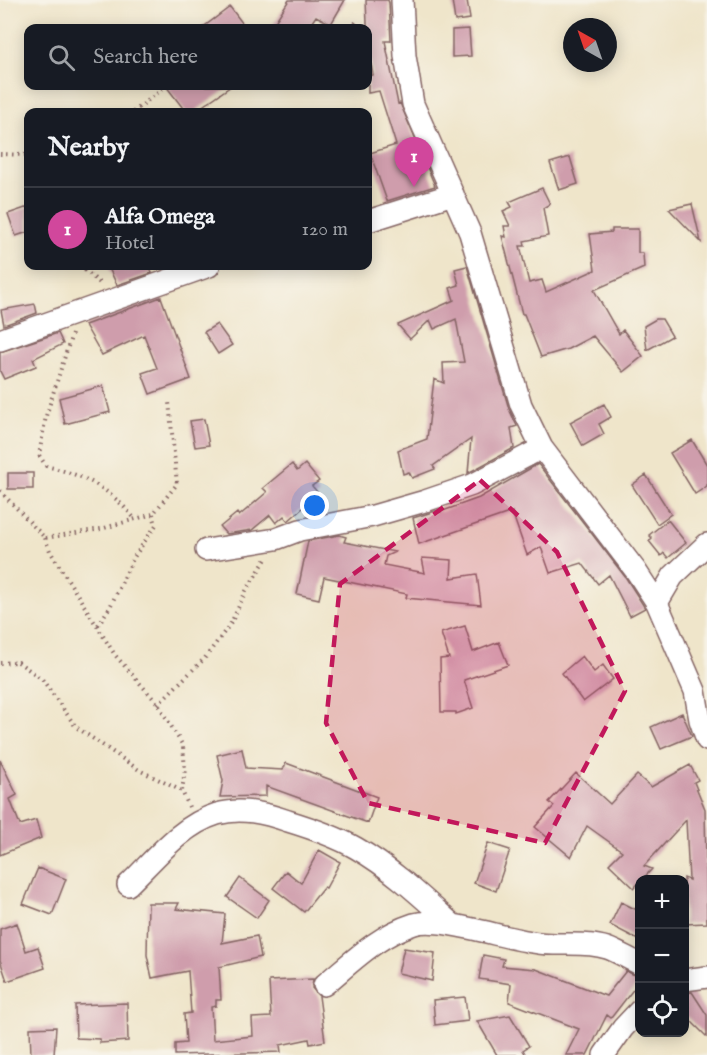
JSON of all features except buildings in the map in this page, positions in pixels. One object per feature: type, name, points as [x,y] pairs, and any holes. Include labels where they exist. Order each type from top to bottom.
[{"type":"street","points":[[402,0],[405,56],[413,104],[470,233],[521,405],[542,448],[636,571],[657,603],[701,683],[700,720],[707,740]]},
{"type":"street","points":[[372,220],[453,194]]},
{"type":"street","points":[[0,340],[74,316],[198,270]]},
{"type":"street","points":[[206,550],[276,539],[300,530],[373,516],[472,485],[542,448]]},
{"type":"street","points":[[657,603],[673,576],[707,544]]},
{"type":"street","points":[[128,885],[171,843],[196,824],[216,815],[240,810],[273,816],[318,830],[355,847],[453,924]]},
{"type":"street","points":[[324,985],[361,951],[385,936],[416,923],[453,924],[491,936],[540,944],[584,944],[608,948],[635,962]]},
{"type":"street","points":[[689,979],[707,977]]},
{"type":"street","points":[[604,1055],[622,1028],[635,1014]]},
{"type":"path","points":[[138,108],[162,90]]},
{"type":"path","points":[[0,154],[24,155]]},
{"type":"path","points":[[74,316],[72,340],[46,416],[39,456],[46,465],[79,474],[105,489],[117,498],[135,519]]},
{"type":"path","points":[[45,538],[101,529],[153,514],[177,484],[169,402]]},
{"type":"path","points":[[0,491],[45,538],[50,551],[115,655],[158,704],[183,746],[185,770],[182,791],[196,824]]},
{"type":"path","points":[[98,625],[110,607],[134,557],[156,525],[153,514]]},
{"type":"path","points":[[158,704],[205,658],[231,623],[246,591],[276,539]]},
{"type":"path","points":[[0,663],[18,662],[42,679],[76,727],[139,770],[182,791]]},
{"type":"highlighted area","points":[[480,480],[557,552],[625,691],[545,843],[368,803],[326,723],[340,584]]},
{"type":"place","name":"Alfa Omega","points":[[414,187]]}]
